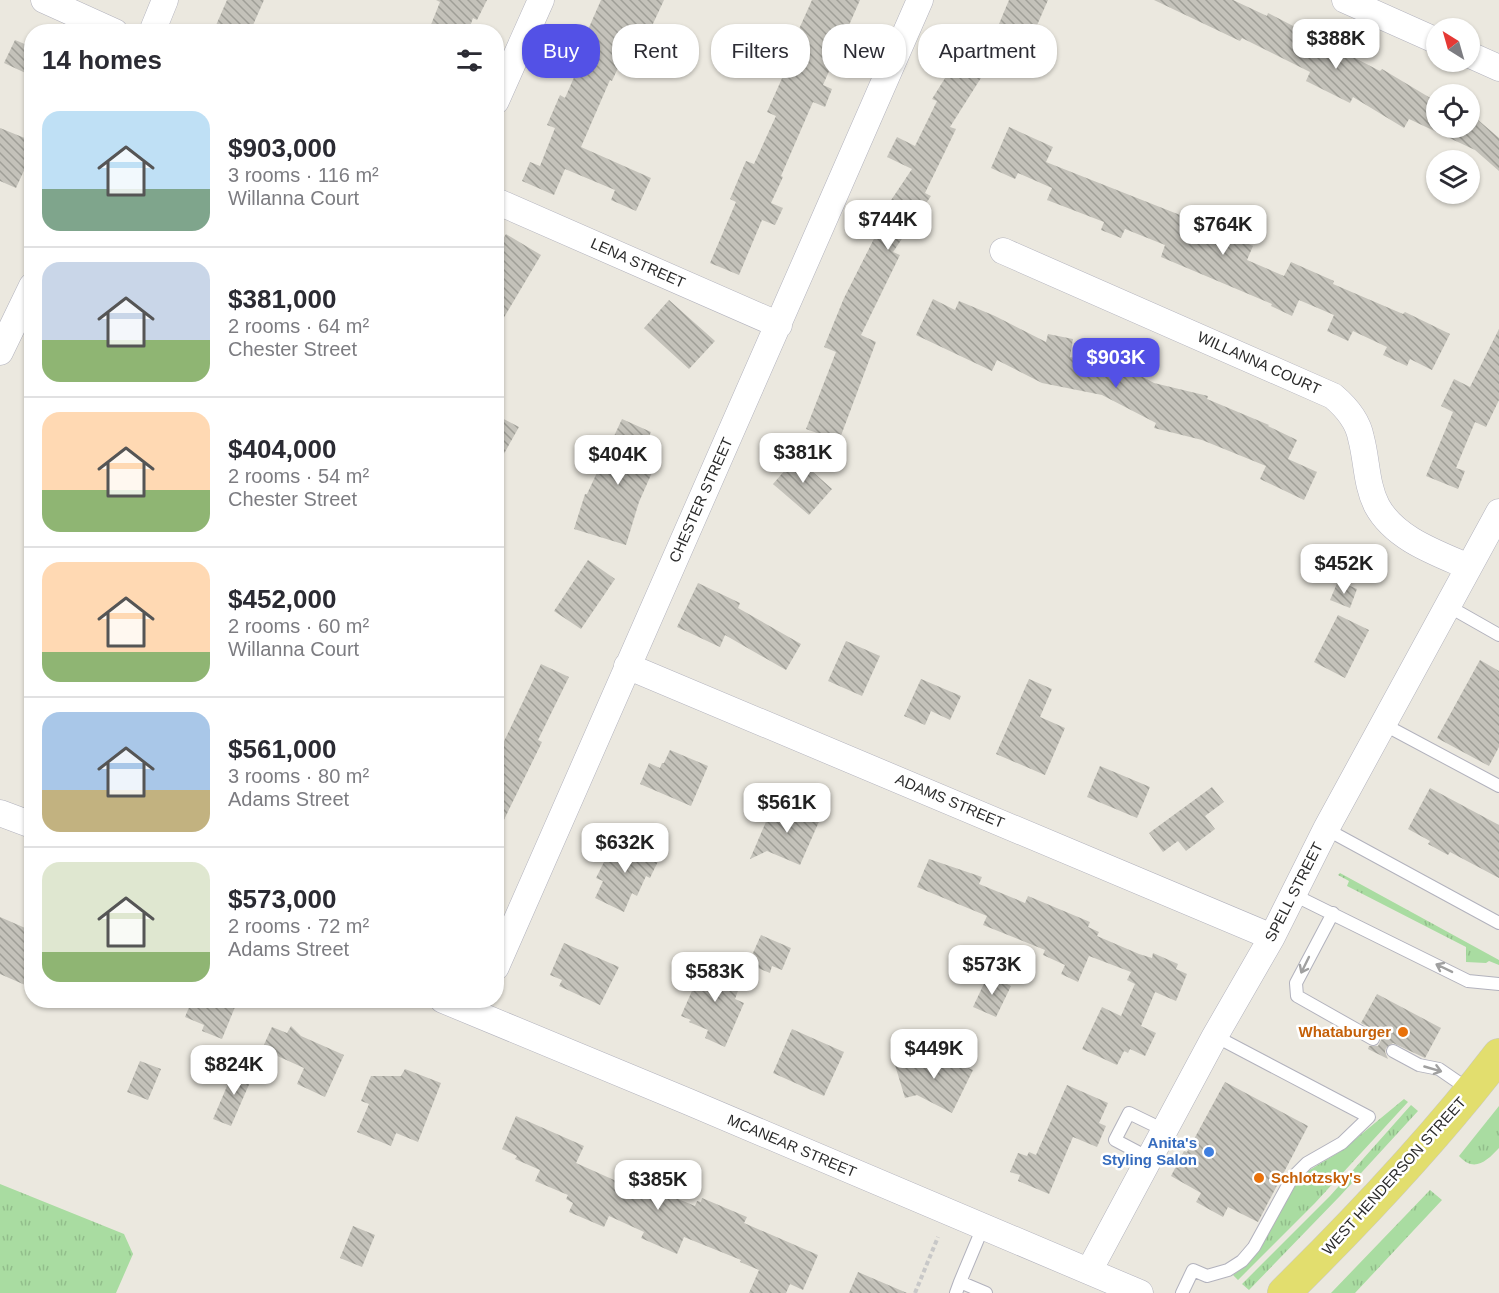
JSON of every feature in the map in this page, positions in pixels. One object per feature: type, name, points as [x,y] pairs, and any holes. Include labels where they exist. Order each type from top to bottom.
[{"type":"main road","name":"WEST HENDERSON STREET","points":[[1284,1293],[1373,1203],[1471,1091],[1499,1055]]},
{"type":"street","points":[[44,0],[97,24]]},
{"type":"street","points":[[155,24],[165,0]]},
{"type":"street","points":[[504,83],[541,0]]},
{"type":"street","name":"CHESTER STREET","points":[[504,949],[920,0]]},
{"type":"street","points":[[1345,0],[1426,36]]},
{"type":"street","points":[[1480,59],[1499,68]]},
{"type":"street","name":"LENA STREET","points":[[504,205],[778,326]]},
{"type":"street","name":"WILLANNA COURT","points":[[1003,251],[1333,396],[1344,406],[1361,436],[1372,491],[1377,506],[1389,522],[1428,549],[1469,567]]},
{"type":"street","points":[[0,352],[24,302]]},
{"type":"street","name":"SPELL STREET","points":[[1089,1271],[1215,1036],[1272,937],[1326,829],[1499,512]]},
{"type":"street","name":"ADAMS STREET","points":[[627,666],[1272,937]]},
{"type":"street","points":[[0,813],[24,822]]},
{"type":"street","name":"MCANEAR STREET","points":[[479,1008],[678,1098],[1140,1293]]},
{"type":"lane","points":[[1448,606],[1499,635]]},
{"type":"lane","points":[[1383,724],[1499,786]]},
{"type":"lane","points":[[1326,829],[1499,923]]},
{"type":"lane","points":[[1294,895],[1468,981],[1499,984]]},
{"type":"lane","points":[[1333,913],[1296,983],[1297,996],[1373,1039]]},
{"type":"lane","points":[[1182,1293],[1193,1270],[1207,1276],[1228,1270],[1242,1261],[1254,1247],[1292,1178],[1308,1163],[1342,1143],[1369,1117],[1215,1036]]},
{"type":"lane","points":[[1393,1051],[1419,1065],[1439,1069],[1471,1091]]},
{"type":"lane","points":[[1149,1158],[1115,1140],[1129,1113],[1164,1130]]},
{"type":"lane","points":[[983,1227],[958,1287],[986,1293]]},
{"type":"path","points":[[915,1293],[938,1237]]},
{"type":"green space","points":[[1340,873],[1499,960],[1499,965],[1489,961],[1486,963],[1466,962],[1466,947],[1347,886],[1349,881],[1338,875]]},
{"type":"green space","points":[[1404,1099],[1408,1102],[1315,1203],[1238,1280],[1233,1275],[1244,1266],[1262,1244],[1296,1181],[1303,1174],[1341,1151]]},
{"type":"green space","points":[[1411,1105],[1418,1111],[1340,1196],[1249,1290],[1242,1284],[1330,1196]]},
{"type":"green space","points":[[1499,1106],[1499,1148],[1485,1161],[1470,1164],[1459,1156]]},
{"type":"green space","points":[[0,1184],[124,1234],[133,1254],[116,1293],[0,1293]]},
{"type":"green space","points":[[1430,1190],[1442,1200],[1355,1293],[1331,1293]]},
{"type":"building","points":[[227,0],[264,0],[254,24],[216,24]]},
{"type":"building","points":[[436,0],[487,0],[477,20],[473,18],[471,24],[431,24],[440,2]]},
{"type":"building","points":[[601,0],[664,0],[653,24],[612,24],[613,78],[612,81],[610,80],[581,147],[651,178],[636,211],[611,200],[615,190],[565,169],[554,195],[522,181],[530,162],[540,166],[555,128],[547,125],[560,95],[565,98],[574,78],[600,78],[600,24],[590,24]]},
{"type":"building","points":[[812,0],[860,0],[850,24],[822,24],[822,78],[826,78],[823,85],[832,89],[825,107],[813,102],[771,203],[783,208],[775,225],[762,220],[739,275],[710,263],[736,202],[730,199],[746,161],[754,164],[776,116],[767,112],[782,78],[810,78],[810,24],[801,24]]},
{"type":"building","points":[[1009,0],[1048,0],[1038,24],[999,24]]},
{"type":"building","points":[[1154,0],[1233,0],[1267,16],[1268,13],[1380,71],[1382,69],[1426,95],[1426,127],[1409,119],[1404,128],[1353,97],[1350,103],[1306,81],[1310,72],[1242,38],[1240,41]]},
{"type":"building","points":[[15,40],[24,44],[24,72],[4,63]]},
{"type":"building","points":[[945,78],[981,78],[950,127],[956,129],[925,193],[931,196],[893,252],[900,255],[861,335],[876,342],[839,441],[806,429],[836,352],[824,347],[844,298],[880,227],[875,224],[912,169],[887,157],[897,137],[915,146],[937,101],[932,99]]},
{"type":"building","points":[[1480,122],[1499,138],[1499,171],[1480,154],[1480,150],[1475,150],[1449,138],[1480,138]]},
{"type":"building","points":[[1009,127],[1053,147],[1046,162],[1253,246],[1247,260],[1284,276],[1291,262],[1334,281],[1333,284],[1403,314],[1405,312],[1450,334],[1432,370],[1410,359],[1407,366],[1383,355],[1387,347],[1353,331],[1348,341],[1327,331],[1334,315],[1299,300],[1292,316],[1271,306],[1272,304],[1161,257],[1165,245],[1125,229],[1121,238],[1101,230],[1104,222],[1047,200],[1052,188],[1018,173],[1015,179],[991,168]]},
{"type":"building","points":[[0,128],[24,138],[24,170],[16,188],[0,181]]},
{"type":"building","points":[[506,234],[541,255],[504,317],[504,237]]},
{"type":"building","points":[[933,299],[955,310],[959,301],[1046,342],[1048,334],[1073,339],[1070,357],[1111,365],[1113,361],[1154,383],[1208,396],[1207,399],[1269,425],[1297,440],[1288,459],[1317,472],[1304,500],[1260,479],[1266,466],[1202,440],[1154,428],[1156,423],[1102,395],[1042,383],[997,360],[992,371],[916,335]]},
{"type":"building","points":[[669,300],[715,341],[689,369],[644,328]]},
{"type":"building","points":[[1499,329],[1499,400],[1486,427],[1475,422],[1456,468],[1465,471],[1458,489],[1426,476],[1453,412],[1441,406],[1454,379],[1470,387]]},
{"type":"building","points":[[504,419],[519,427],[504,454]]},
{"type":"building","points":[[622,419],[651,432],[642,452],[658,459],[639,502],[626,545],[574,529],[585,494]]},
{"type":"building","points":[[800,453],[817,467],[813,472],[832,489],[809,515],[773,484]]},
{"type":"building","points":[[588,560],[615,579],[581,629],[554,611]]},
{"type":"building","points":[[1338,581],[1357,589],[1350,608],[1330,600]]},
{"type":"building","points":[[698,583],[740,603],[738,608],[801,644],[786,670],[725,635],[720,647],[677,627]]},
{"type":"building","points":[[1338,615],[1369,630],[1345,678],[1314,662]]},
{"type":"building","points":[[846,641],[880,656],[862,696],[828,681]]},
{"type":"building","points":[[1480,660],[1499,671],[1499,747],[1489,766],[1437,738]]},
{"type":"building","points":[[541,664],[569,677],[538,740],[542,742],[504,820],[504,741]]},
{"type":"building","points":[[921,679],[961,696],[950,720],[931,711],[925,725],[904,716]]},
{"type":"building","points":[[1029,679],[1052,689],[1040,717],[1065,728],[1045,775],[996,754]]},
{"type":"building","points":[[670,750],[708,766],[691,806],[640,784],[649,763],[660,768]]},
{"type":"building","points":[[1100,766],[1150,787],[1137,818],[1087,797]]},
{"type":"building","points":[[1212,787],[1224,802],[1205,816],[1215,829],[1186,851],[1178,841],[1163,852],[1149,833]]},
{"type":"building","points":[[1430,788],[1499,825],[1499,878],[1450,852],[1448,855],[1428,844],[1430,841],[1408,829]]},
{"type":"building","points":[[774,803],[799,813],[801,808],[821,817],[800,865],[767,851],[750,859]]},
{"type":"building","points":[[621,838],[661,855],[650,878],[646,876],[637,896],[632,893],[624,912],[595,898],[603,881],[596,878],[605,860],[610,862]]},
{"type":"building","points":[[929,859],[982,877],[979,884],[1025,903],[1028,896],[1090,922],[1088,927],[1099,932],[1097,936],[1139,954],[1152,958],[1153,953],[1178,964],[1176,969],[1187,974],[1176,1001],[1155,992],[1141,1026],[1156,1033],[1145,1056],[1130,1049],[1128,1053],[1124,1051],[1117,1065],[1082,1049],[1102,1007],[1121,1016],[1135,984],[1127,980],[1131,972],[1089,956],[1078,982],[1061,974],[1065,965],[1043,955],[1045,950],[983,925],[987,916],[917,887]]},
{"type":"building","points":[[0,917],[24,928],[24,984],[0,974]]},
{"type":"building","points":[[761,935],[791,948],[782,970],[772,966],[770,973],[748,964]]},
{"type":"building","points":[[564,943],[619,967],[600,1005],[559,986],[562,980],[550,975]]},
{"type":"building","points":[[705,961],[743,977],[735,999],[744,1003],[725,1047],[705,1038],[708,1030],[681,1016]]},
{"type":"building","points":[[988,975],[1011,986],[996,1017],[973,1007]]},
{"type":"building","name":"Whataburger","points":[[1377,994],[1441,1028],[1425,1058],[1393,1043],[1386,1048],[1388,1059],[1368,1049],[1369,1046],[1378,1046],[1381,1040],[1378,1032],[1361,1023]]},
{"type":"building","points":[[189,1008],[235,1008],[222,1039],[202,1031],[204,1025],[185,1017]]},
{"type":"building","points":[[291,1026],[301,1036],[344,1055],[325,1097],[297,1084],[304,1068],[262,1049],[272,1027],[287,1033]]},
{"type":"building","points":[[792,1029],[844,1052],[824,1096],[773,1073]]},
{"type":"building","points":[[933,1053],[973,1070],[952,1113],[917,1095],[905,1098],[895,1065]]},
{"type":"building","points":[[140,1061],[161,1069],[148,1100],[127,1092]]},
{"type":"building","points":[[236,1065],[254,1073],[231,1126],[213,1119]]},
{"type":"building","points":[[405,1069],[441,1083],[418,1142],[396,1133],[391,1146],[357,1132],[369,1104],[361,1101],[371,1076],[401,1076]]},
{"type":"building","points":[[1225,1082],[1308,1126],[1258,1222],[1228,1207],[1223,1217],[1196,1202],[1201,1193],[1171,1176],[1184,1151],[1187,1152]]},
{"type":"building","points":[[1067,1085],[1108,1103],[1099,1123],[1106,1126],[1097,1147],[1073,1137],[1049,1194],[1018,1181],[1020,1175],[1010,1172],[1018,1153],[1027,1156],[1029,1152],[1036,1155]]},
{"type":"building","points":[[516,1116],[584,1146],[576,1163],[623,1184],[628,1173],[651,1183],[649,1187],[695,1206],[697,1201],[701,1202],[702,1198],[747,1217],[744,1223],[818,1255],[803,1290],[790,1284],[786,1293],[749,1293],[759,1270],[740,1262],[741,1260],[684,1237],[677,1254],[641,1238],[644,1232],[609,1216],[604,1227],[569,1212],[573,1203],[566,1199],[568,1195],[535,1181],[540,1170],[515,1159],[517,1156],[502,1149]]},
{"type":"building","points":[[353,1226],[375,1235],[362,1267],[340,1258]]},
{"type":"building","points":[[858,1272],[907,1293],[849,1293]]},
{"type":"place","name":"Whataburger","points":[[1403,1032]]},
{"type":"place","name":"Anita's Styling Salon","points":[[1209,1152]]},
{"type":"place","name":"Schlotzsky's","points":[[1259,1178]]}]
